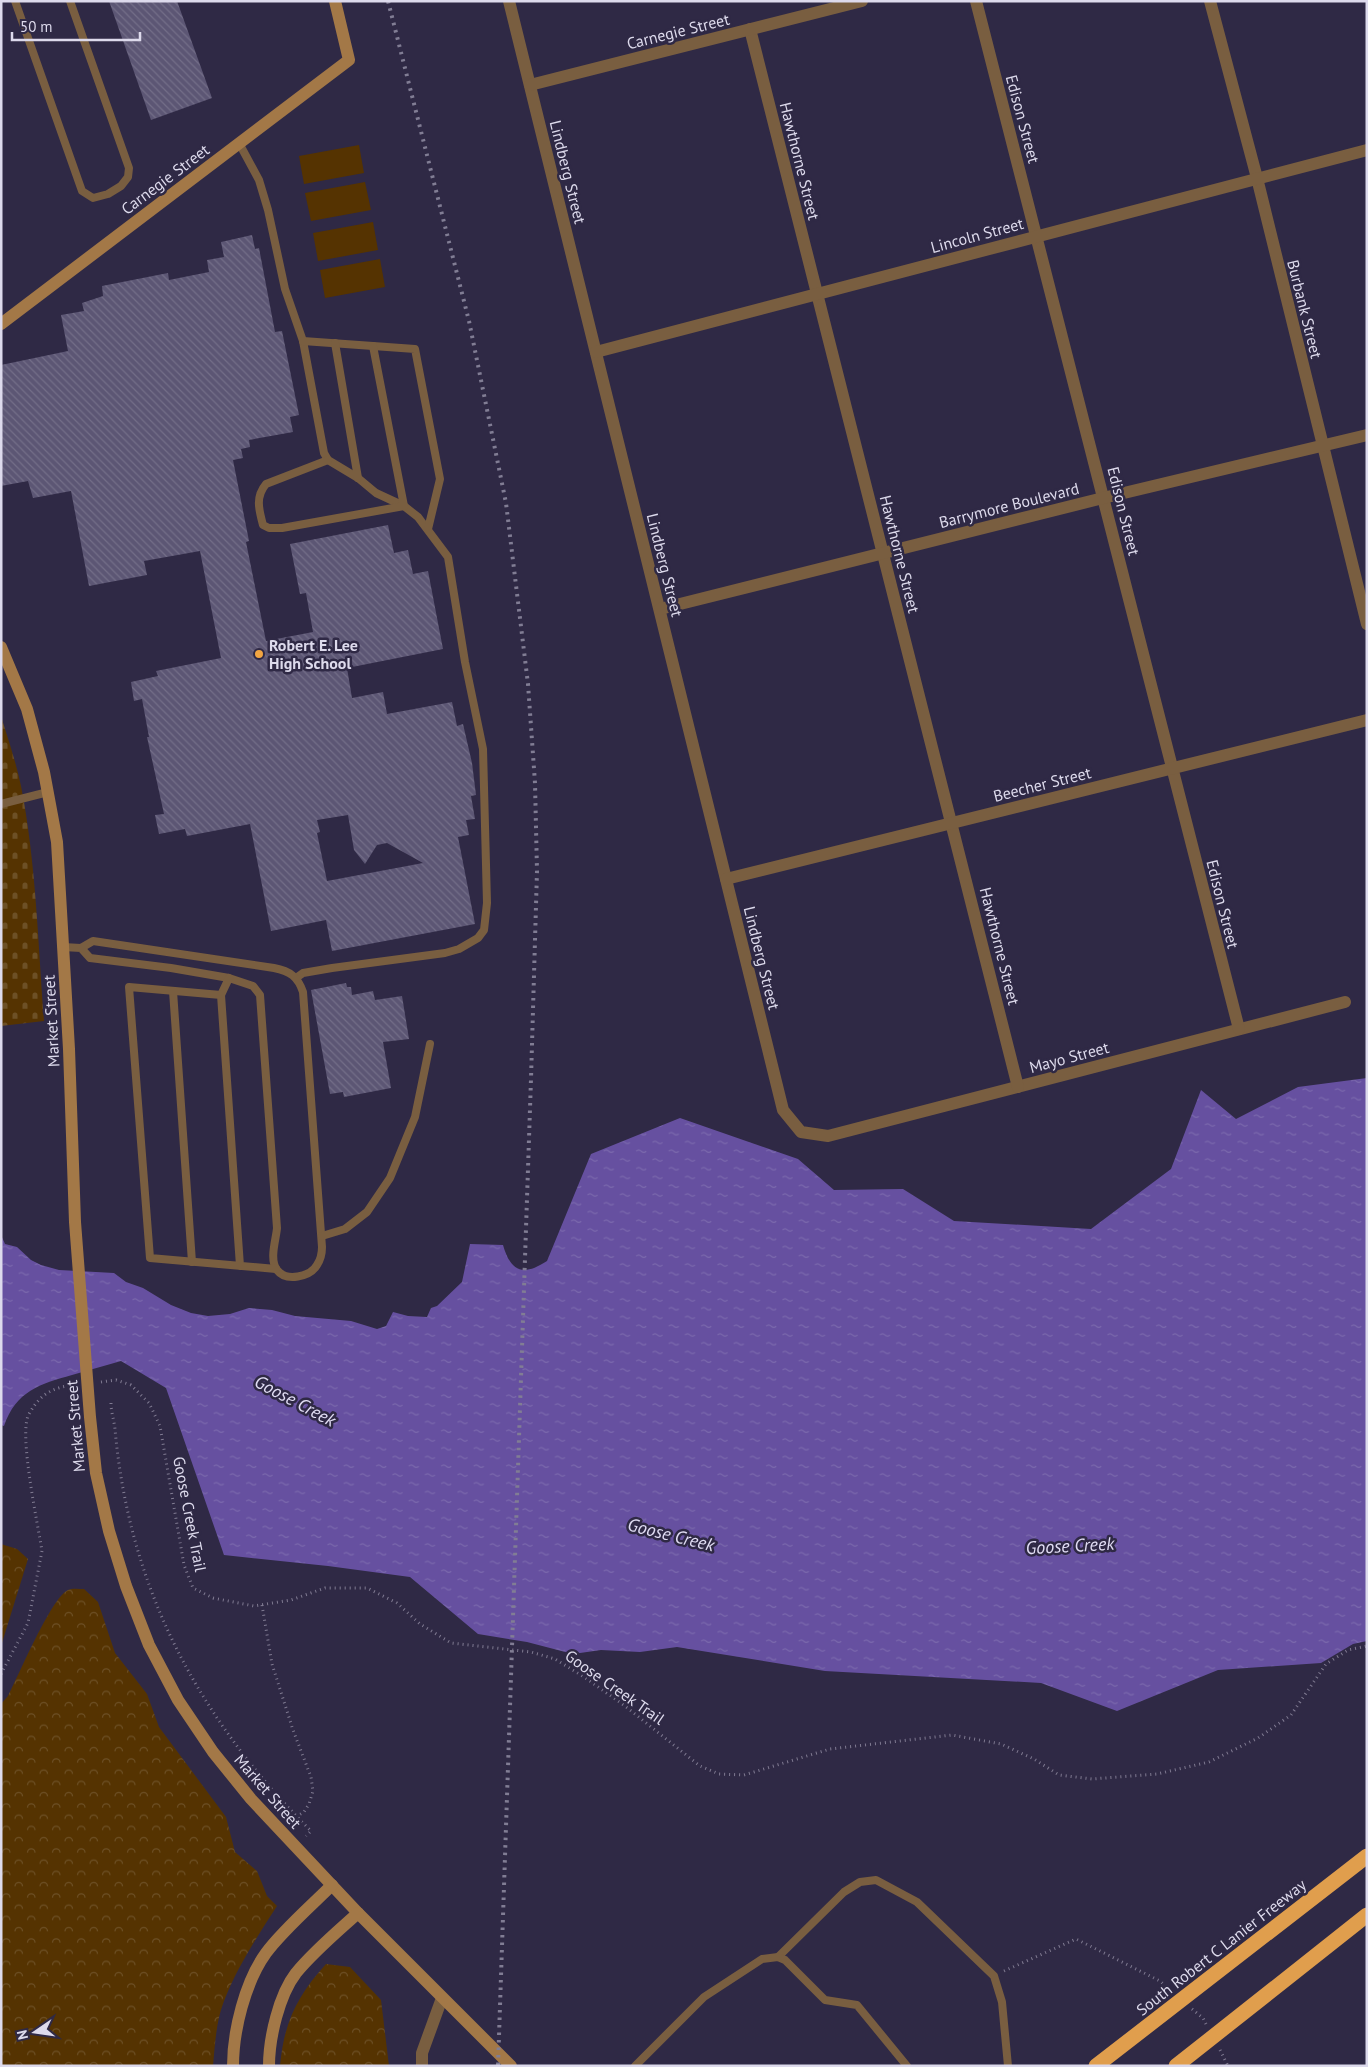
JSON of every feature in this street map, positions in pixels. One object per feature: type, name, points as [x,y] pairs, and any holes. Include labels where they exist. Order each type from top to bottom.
[{"type":"highway","name":"South Robert C Lanier Freeway","points":[[1096,2066],[1367,1856]]},
{"type":"highway","points":[[1176,2066],[1367,1915]]},
{"type":"main road","name":"Carnegie Street","points":[[1,324],[349,60],[335,1]]},
{"type":"main road","name":"Market Street","points":[[1,646],[27,710],[48,792],[57,842],[75,1222],[90,1417],[96,1473],[108,1531],[126,1586],[149,1645],[178,1700],[213,1752],[251,1799],[358,1913],[510,2066]]},
{"type":"main road","points":[[233,2066],[239,2018],[250,1985],[266,1954],[332,1885]]},
{"type":"main road","points":[[268,2066],[274,2026],[283,1999],[296,1974],[320,1948],[358,1913]]},
{"type":"street","name":"Lindberg Street","points":[[509,1],[783,1110],[801,1132]]},
{"type":"street","name":"Carnegie Street","points":[[530,85],[862,1]]},
{"type":"street","name":"Edison Street","points":[[976,1],[1239,1029]]},
{"type":"street","name":"Burbank Street","points":[[1210,1],[1257,178],[1367,624]]},
{"type":"street","name":"Hawthorne Street","points":[[750,29],[1018,1087]]},
{"type":"street","name":"Lincoln Street","points":[[596,352],[1367,150]]},
{"type":"street","name":"Barrymore Boulevard","points":[[660,610],[1103,498],[1367,435]]},
{"type":"street","name":"Beecher Street","points":[[726,879],[1367,720]]},
{"type":"street","name":"Mayo Street","points":[[801,1132],[828,1136],[1345,1002]]},
{"type":"street","points":[[422,2066],[422,2053],[442,1998]]},
{"type":"lane","points":[[15,1],[82,192],[93,198],[101,197],[120,186],[128,177],[129,168],[70,1]]},
{"type":"lane","points":[[239,143],[259,180],[268,210],[285,290],[303,341],[324,453],[328,460],[358,478],[376,493],[404,506],[418,517],[448,557],[465,662],[483,749],[487,903],[484,930],[478,938],[468,945],[445,953],[332,968],[304,973],[296,978]]},
{"type":"lane","points":[[303,341],[415,349],[440,479],[428,529]]},
{"type":"lane","points":[[335,343],[358,478]]},
{"type":"lane","points":[[373,346],[404,506]]},
{"type":"lane","points":[[328,460],[266,484],[260,491],[258,502],[263,525],[269,528],[282,528],[404,506]]},
{"type":"lane","points":[[1,804],[48,792]]},
{"type":"lane","points":[[63,947],[81,948],[93,941],[274,968],[286,971],[296,978],[303,992],[322,1236],[321,1257],[316,1267],[307,1275],[294,1277],[284,1275],[276,1269],[150,1258],[129,987],[221,995]]},
{"type":"lane","points":[[81,948],[90,958],[171,968],[229,978],[253,986],[260,995],[277,1228],[274,1254],[276,1269]]},
{"type":"lane","points":[[229,978],[221,995],[240,1266]]},
{"type":"lane","points":[[173,991],[192,1262]]},
{"type":"lane","points":[[322,1236],[344,1229],[367,1212],[390,1178],[415,1117],[430,1044]]},
{"type":"lane","points":[[778,1957],[844,1892],[860,1882],[876,1880],[917,1902],[994,1976],[1002,2002],[1008,2066]]},
{"type":"lane","points":[[635,2066],[704,1997],[762,1959],[778,1957],[785,1960],[825,2000],[857,2005],[907,2066]]},
{"type":"path","name":"Goose Creek Trail","points":[[96,1382],[116,1380],[131,1385],[149,1403],[160,1426],[184,1565],[193,1588],[213,1598],[254,1606],[291,1600],[325,1588],[367,1588],[397,1603],[420,1624],[451,1643],[531,1652],[555,1659],[584,1676],[625,1706],[700,1766],[719,1774],[744,1775],[830,1749],[952,1735],[1001,1744],[1034,1759],[1059,1775],[1092,1779],[1157,1774],[1209,1762],[1258,1738],[1291,1715],[1326,1664],[1348,1650],[1367,1646]]},
{"type":"path","points":[[1,1674],[28,1623],[41,1564],[42,1551],[25,1446],[28,1415],[45,1392],[76,1384]]},
{"type":"path","points":[[111,1403],[120,1473],[131,1527],[143,1571],[162,1620],[194,1684],[224,1731],[263,1781],[311,1830],[296,1847]]},
{"type":"path","points":[[262,1605],[272,1664],[293,1730],[311,1777],[313,1791],[309,1804],[304,1812],[296,1816]]},
{"type":"path","points":[[994,1976],[1076,1939],[1160,1981],[1174,1994]]},
{"type":"path","points":[[1189,2006],[1203,2018],[1208,2026]]},
{"type":"path","points":[[1216,2042],[1228,2066]]},
{"type":"green space","points":[[359,145],[364,173],[304,184],[299,156]]},
{"type":"green space","points":[[365,182],[371,210],[311,221],[305,193]]},
{"type":"green space","points":[[373,222],[378,250],[318,261],[313,233]]},
{"type":"green space","points":[[380,259],[385,287],[325,298],[320,270]]},
{"type":"green space","points":[[1,716],[17,768],[26,815],[36,903],[44,1021],[1,1026]]},
{"type":"green space","points":[[1,1544],[17,1549],[28,1559],[1,1646]]},
{"type":"green space","points":[[84,1589],[98,1602],[115,1653],[147,1694],[159,1727],[226,1817],[235,1852],[257,1871],[267,1896],[277,1906],[241,1964],[229,1988],[221,2009],[213,2066],[1,2066],[1,1704],[8,1696],[53,1607],[68,1590]]},
{"type":"green space","points":[[326,1964],[350,1967],[381,2000],[389,2066],[280,2066],[285,2036],[294,2010],[307,1987]]},
{"type":"water","name":"Goose Creek","points":[[1367,1078],[1367,1641],[1353,1644],[1321,1663],[1218,1670],[1117,1711],[1041,1683],[825,1671],[677,1647],[640,1652],[601,1650],[573,1654],[527,1642],[478,1634],[410,1577],[224,1555],[166,1388],[121,1361],[60,1378],[30,1391],[15,1405],[4,1426],[1,1425],[1,1235],[5,1244],[17,1247],[31,1260],[41,1265],[59,1270],[114,1273],[126,1282],[143,1288],[171,1305],[191,1313],[208,1316],[230,1314],[249,1308],[272,1310],[295,1316],[351,1321],[377,1329],[386,1326],[393,1312],[408,1316],[427,1317],[431,1308],[437,1306],[462,1282],[470,1244],[503,1245],[510,1261],[519,1269],[532,1269],[547,1261],[591,1154],[680,1118],[798,1159],[834,1190],[903,1189],[954,1221],[1091,1229],[1171,1169],[1201,1090],[1236,1119],[1298,1087]]},
{"type":"building","points":[[109,1],[177,1],[212,98],[151,120]]},
{"type":"building","points":[[252,235],[255,249],[259,248],[275,332],[282,331],[299,415],[290,417],[293,432],[249,440],[250,447],[241,449],[243,458],[233,460],[249,541],[246,542],[266,641],[313,632],[306,593],[300,594],[290,544],[388,525],[394,553],[408,550],[413,574],[428,571],[443,649],[347,668],[352,698],[383,692],[387,714],[452,702],[457,726],[463,724],[472,763],[476,795],[471,796],[475,819],[466,820],[469,835],[458,837],[475,924],[332,951],[326,920],[271,931],[250,824],[187,836],[185,829],[159,834],[155,815],[164,814],[147,737],[149,737],[142,699],[134,701],[131,682],[158,676],[156,671],[221,658],[200,551],[144,561],[147,575],[89,586],[71,491],[33,498],[28,481],[1,486],[1,365],[68,351],[61,315],[84,311],[82,303],[103,296],[102,286],[168,273],[169,280],[209,272],[207,260],[224,257],[221,242]],"holes":[[[348,815],[354,850],[365,864],[377,845],[387,843],[423,863],[327,881],[317,833],[320,832],[317,820]]]},
{"type":"building","points":[[346,983],[347,987],[351,987],[352,995],[373,991],[375,1000],[402,996],[409,1039],[383,1042],[391,1088],[344,1097],[343,1092],[330,1094],[311,990]]},
{"type":"railway","points":[[388,1],[469,321],[506,503],[528,684],[535,783],[537,871],[498,2066]]},
{"type":"place","name":"Robert E. Lee High School","points":[[259,654]]}]
